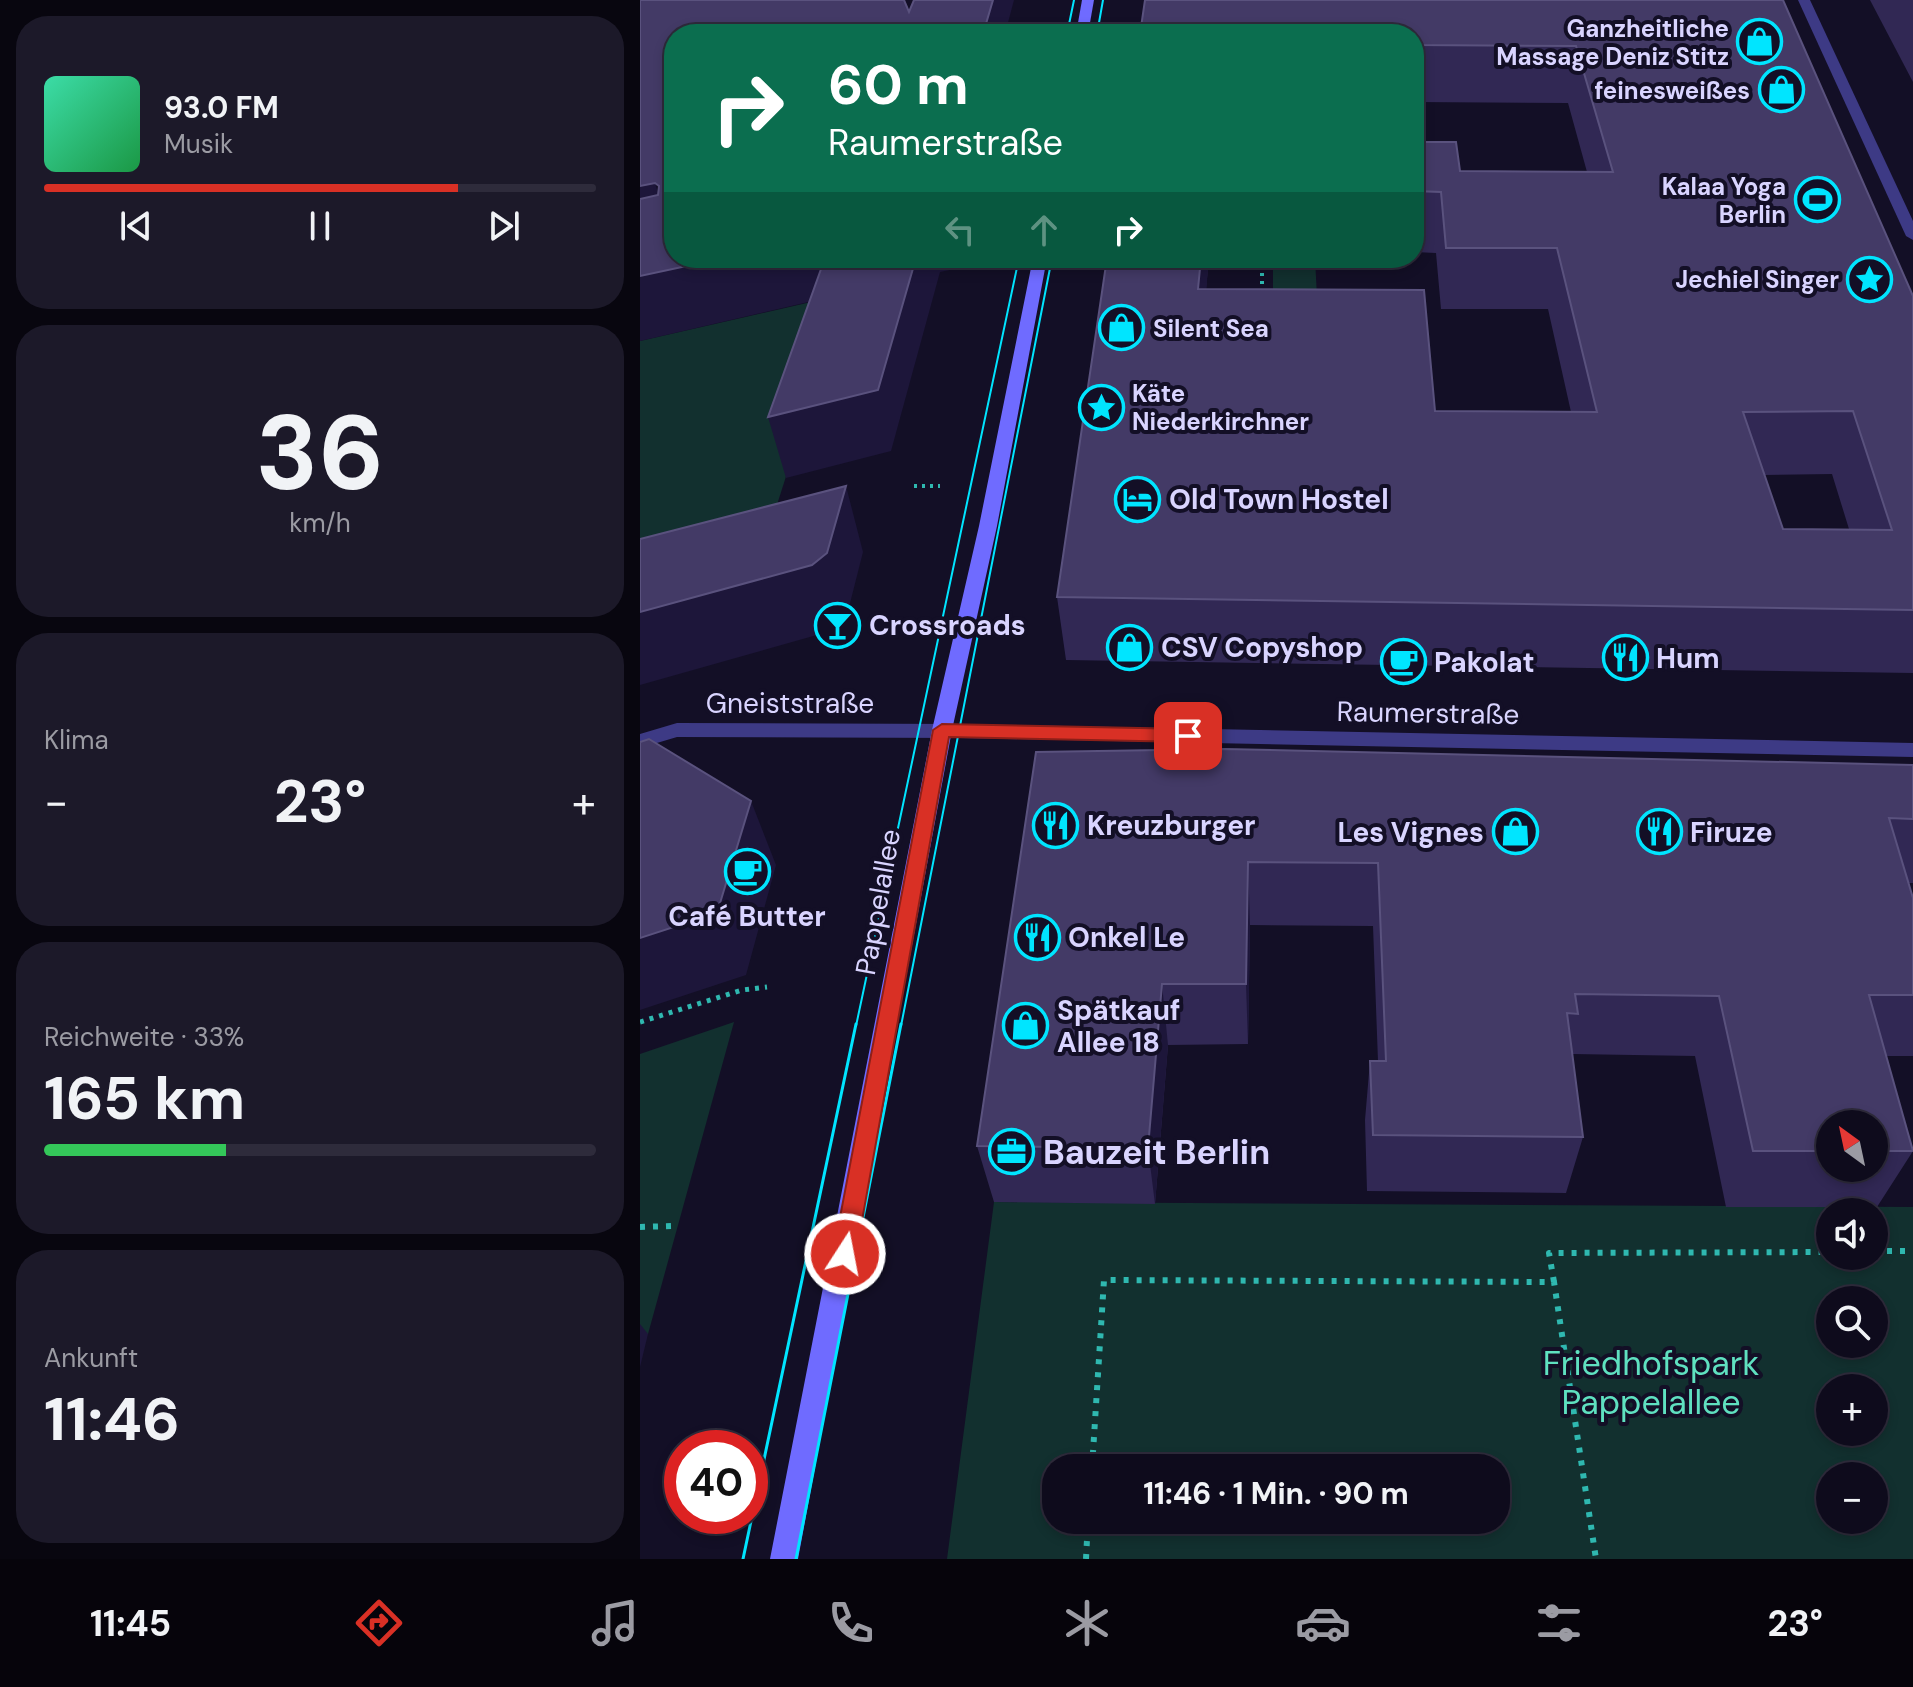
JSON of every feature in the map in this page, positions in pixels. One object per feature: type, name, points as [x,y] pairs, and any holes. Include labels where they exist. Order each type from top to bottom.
[{"type":"street","points":[[1084,24],[1088,0]]},
{"type":"street","points":[[1804,0],[1913,236]]},
{"type":"street","name":"Pappelallee","points":[[784,1559],[854,1209],[942,730],[988,526],[1038,268]]},
{"type":"street","name":"Gneiststraße","points":[[640,741],[677,730],[942,730]]},
{"type":"street","name":"Raumerstraße","points":[[942,730],[1913,750]]},
{"type":"path","points":[[1262,302],[1263,268]]},
{"type":"path","points":[[914,486],[940,486]]},
{"type":"path","points":[[640,1022],[742,990],[767,987]]},
{"type":"path","points":[[640,1227],[673,1226]]},
{"type":"path","points":[[1888,1251],[1913,1251]]},
{"type":"path","points":[[1596,1559],[1549,1253],[1816,1252]]},
{"type":"path","points":[[1093,1454],[1104,1280],[1554,1282]]},
{"type":"path","points":[[1086,1559],[1087,1534]]},
{"type":"green space","points":[[1273,268],[1316,268],[1317,297],[1273,297]]},
{"type":"green space","points":[[820,300],[828,345],[767,536],[640,613],[640,341]]},
{"type":"green space","points":[[734,1022],[648,1334],[640,1337],[640,1054]]},
{"type":"green space","name":"Friedhofspark Pappelallee","points":[[994,1202],[1816,1206],[1816,1270],[1888,1270],[1888,1207],[1913,1207],[1913,1559],[947,1559]]},
{"type":"building","points":[[640,0],[904,0],[909,12],[914,0],[993,0],[986,24],[664,24],[664,268],[677,268],[640,276],[640,199],[658,195],[659,186],[655,183],[640,186]]},
{"type":"building","points":[[1145,0],[1783,0],[1913,296],[1913,610],[1057,597],[1106,268],[1200,268],[1198,289],[1424,290],[1435,411],[1597,412],[1557,248],[1446,248],[1441,192],[1424,191],[1424,142],[1456,142],[1460,171],[1613,172],[1576,46],[1424,45],[1424,24],[1141,24]],"holes":[[[1853,411],[1892,530],[1783,529],[1743,412]]]},
{"type":"building","points":[[821,268],[913,268],[878,390],[768,417]]},
{"type":"building","points":[[846,486],[827,553],[812,565],[640,612],[640,539]]},
{"type":"building","points":[[649,739],[751,801],[717,913],[640,938],[640,742]]},
{"type":"building","points":[[1225,749],[1913,765],[1913,819],[1889,818],[1913,898],[1913,995],[1869,995],[1913,1151],[1888,1151],[1888,1110],[1816,1110],[1816,1151],[1753,1151],[1719,996],[1575,994],[1578,1014],[1567,1013],[1583,1137],[1373,1135],[1370,1061],[1386,1061],[1378,863],[1248,862],[1246,984],[1162,984],[1148,1148],[977,1146],[1036,752]]},
{"type":"tram line","points":[[1069,24],[1074,0]]},
{"type":"tram line","points":[[1099,24],[1103,0]]},
{"type":"tram line","points":[[856,1026],[1017,268]]},
{"type":"tram line","points":[[901,1026],[1050,268]]},
{"type":"tram line","points":[[743,1559],[856,1024]]},
{"type":"tram line","points":[[796,1559],[901,1024]]},
{"type":"place","name":"Ganzheitliche Massage Deniz Stitz","points":[[1760,42]]},
{"type":"place","name":"feinesweißes","points":[[1781,90]]},
{"type":"place","name":"Kalaa Yoga Berlin","points":[[1817,200]]},
{"type":"place","name":"Jechiel Singer","points":[[1870,279]]},
{"type":"place","name":"Silent Sea","points":[[1122,328]]},
{"type":"place","name":"Käte Niederkirchner","points":[[1101,407]]},
{"type":"place","name":"Old Town Hostel","points":[[1138,499]]},
{"type":"place","name":"Crossroads","points":[[838,625]]},
{"type":"place","name":"CSV Copyshop","points":[[1130,647]]},
{"type":"place","name":"Hum","points":[[1625,658]]},
{"type":"place","name":"Pakolat","points":[[1403,662]]},
{"type":"place","name":"Kreuzburger","points":[[1056,825]]},
{"type":"place","name":"Les Vignes","points":[[1515,832]]},
{"type":"place","name":"Firuze","points":[[1659,832]]},
{"type":"place","name":"Café Butter","points":[[747,872]]},
{"type":"place","name":"Onkel Le","points":[[1037,937]]},
{"type":"place","name":"Spätkauf Allee 18","points":[[1026,1026]]},
{"type":"place","name":"Bauzeit Berlin","points":[[1012,1152]]},
{"type":"route","points":[[845,1254],[942,730],[1188,736]]}]
